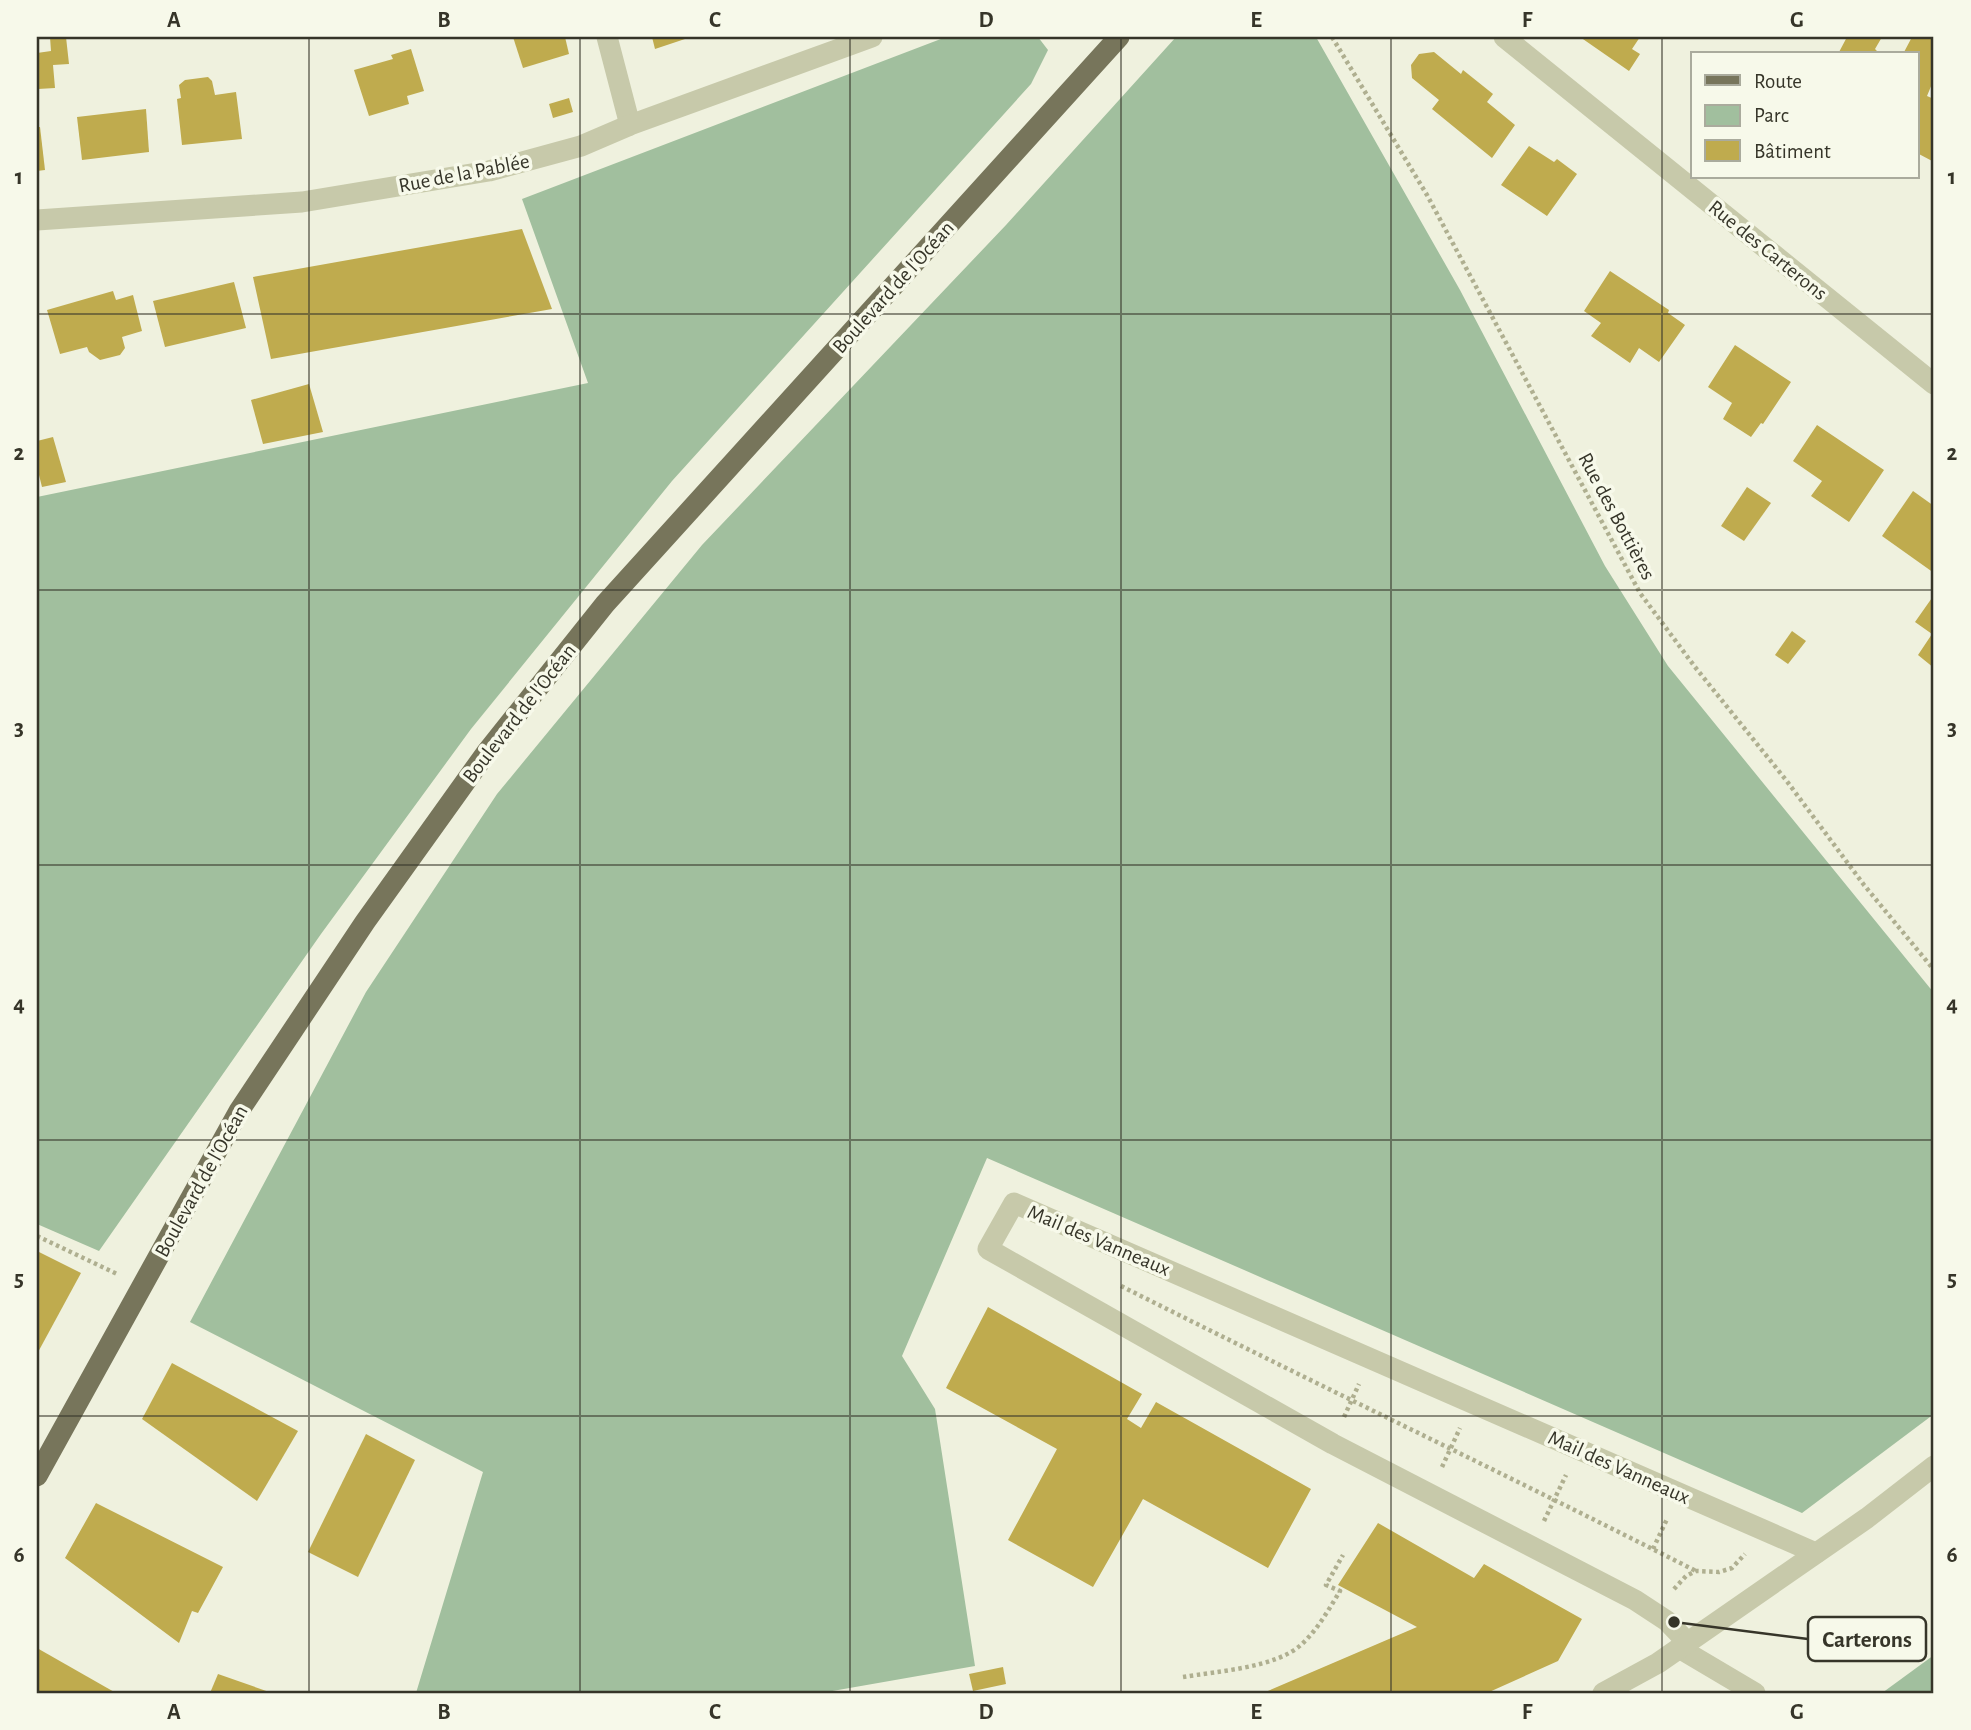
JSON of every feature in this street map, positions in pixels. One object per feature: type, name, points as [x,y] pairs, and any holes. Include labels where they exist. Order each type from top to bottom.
[{"type":"main road","name":"Boulevard de l'Océan","points":[[37,1476],[239,1111],[365,922],[486,753],[605,604],[1115,38]]},
{"type":"street","points":[[607,37],[631,124]]},
{"type":"street","name":"Rue de la Pablée","points":[[37,220],[316,200],[489,172],[581,146],[631,124],[872,37]]},
{"type":"street","name":"Rue des Carterons","points":[[1510,39],[1934,384]]},
{"type":"street","name":"Mail des Vanneaux","points":[[1755,1693],[1683,1645],[1658,1615],[1635,1601],[1333,1444],[988,1249],[1014,1202],[1816,1553]]},
{"type":"street","points":[[1603,1693],[1658,1663],[1867,1518],[1934,1466]]},
{"type":"path","name":"Rue des Bottières","points":[[1332,37],[1427,195],[1640,593],[1864,885],[1934,970]]},
{"type":"path","points":[[37,1236],[143,1286]]},
{"type":"path","points":[[1118,1284],[1352,1401],[1451,1447],[1696,1571],[1719,1572],[1732,1568],[1745,1555],[1757,1527]]},
{"type":"path","points":[[1333,1444],[1371,1358]]},
{"type":"path","points":[[1429,1493],[1472,1402]]},
{"type":"path","points":[[1531,1547],[1578,1449]]},
{"type":"path","points":[[1183,1677],[1282,1658],[1302,1644],[1318,1626],[1340,1591],[1325,1585],[1343,1555]]},
{"type":"path","points":[[1658,1615],[1686,1576],[1696,1571]]},
{"type":"green space","points":[[946,37],[1038,37],[1048,50],[1031,84],[672,481],[471,729],[321,934],[99,1251],[37,1224],[37,497],[588,383],[522,199]]},
{"type":"green space","points":[[1176,37],[1316,37],[1460,290],[1605,566],[1668,666],[1934,993],[1934,1414],[1802,1513],[987,1158],[902,1356],[935,1409],[975,1666],[821,1693],[416,1693],[483,1472],[190,1322],[366,992],[497,794],[702,545],[1006,225]]},
{"type":"green space","points":[[1934,1655],[1934,1693],[1882,1693]]},
{"type":"building","points":[[50,37],[66,37],[69,64],[53,65],[55,88],[38,89],[37,53],[51,51]]},
{"type":"building","points":[[513,37],[565,37],[569,54],[523,68]]},
{"type":"building","points":[[652,37],[691,37],[655,49]]},
{"type":"building","points":[[1580,37],[1640,37],[1632,49],[1640,54],[1629,71]]},
{"type":"building","points":[[1847,37],[1882,37],[1875,49],[1878,52],[1839,52]]},
{"type":"building","points":[[1912,37],[1934,37],[1934,79],[1927,96],[1934,99],[1934,162],[1918,154],[1918,52],[1904,52]]},
{"type":"building","points":[[411,49],[424,91],[407,96],[409,104],[369,116],[354,70],[393,59],[391,55]]},
{"type":"building","points":[[1434,52],[1461,74],[1463,70],[1493,94],[1487,102],[1515,125],[1492,158],[1432,109],[1439,100],[1412,78],[1411,65],[1419,54]]},
{"type":"building","points":[[208,77],[212,81],[215,95],[236,92],[242,139],[182,145],[177,99],[181,98],[179,85],[185,80]]},
{"type":"building","points":[[569,98],[573,112],[553,118],[549,104]]},
{"type":"building","points":[[146,109],[149,152],[82,160],[77,117]]},
{"type":"building","points":[[37,127],[40,127],[45,170],[37,171]]},
{"type":"building","points":[[1529,146],[1554,162],[1557,159],[1577,174],[1547,216],[1501,185]]},
{"type":"building","points":[[522,229],[552,309],[271,359],[253,277]]},
{"type":"building","points":[[1610,271],[1669,310],[1668,313],[1685,325],[1659,362],[1639,348],[1630,363],[1591,336],[1601,323],[1584,311]]},
{"type":"building","points":[[234,282],[246,328],[165,347],[153,301]]},
{"type":"building","points":[[113,291],[116,300],[133,295],[142,331],[122,337],[125,348],[120,355],[100,360],[89,352],[87,347],[60,354],[47,310]]},
{"type":"building","points":[[1735,345],[1791,382],[1751,437],[1723,419],[1732,403],[1708,387]]},
{"type":"building","points":[[309,384],[323,432],[263,444],[251,400]]},
{"type":"building","points":[[1817,425],[1884,470],[1849,522],[1811,496],[1822,481],[1793,461]]},
{"type":"building","points":[[53,437],[66,482],[42,487],[37,467],[37,441]]},
{"type":"building","points":[[1747,487],[1771,503],[1744,541],[1721,526]]},
{"type":"building","points":[[1913,491],[1934,506],[1934,573],[1882,536]]},
{"type":"building","points":[[1934,595],[1934,668],[1918,655],[1932,634],[1915,622]]},
{"type":"building","points":[[1792,631],[1806,641],[1788,664],[1775,655]]},
{"type":"building","points":[[37,1251],[81,1273],[37,1354]]},
{"type":"building","points":[[988,1307],[1142,1394],[1127,1419],[1141,1428],[1156,1402],[1311,1489],[1268,1568],[1143,1499],[1093,1587],[1008,1540],[1057,1449],[946,1388]]},
{"type":"building","points":[[172,1363],[298,1431],[257,1501],[142,1419]]},
{"type":"building","points":[[366,1434],[415,1460],[358,1577],[308,1552]]},
{"type":"building","points":[[96,1503],[223,1567],[198,1613],[192,1611],[179,1643],[65,1558]]},
{"type":"building","points":[[1378,1523],[1474,1578],[1484,1564],[1582,1619],[1558,1661],[1487,1693],[1263,1693],[1417,1627],[1338,1585]]},
{"type":"building","points":[[37,1648],[116,1693],[37,1693]]},
{"type":"building","points":[[1003,1667],[1006,1684],[973,1691],[969,1674]]},
{"type":"building","points":[[218,1674],[272,1693],[210,1693]]},
{"type":"place","name":"Carterons","points":[[1674,1622]]}]
